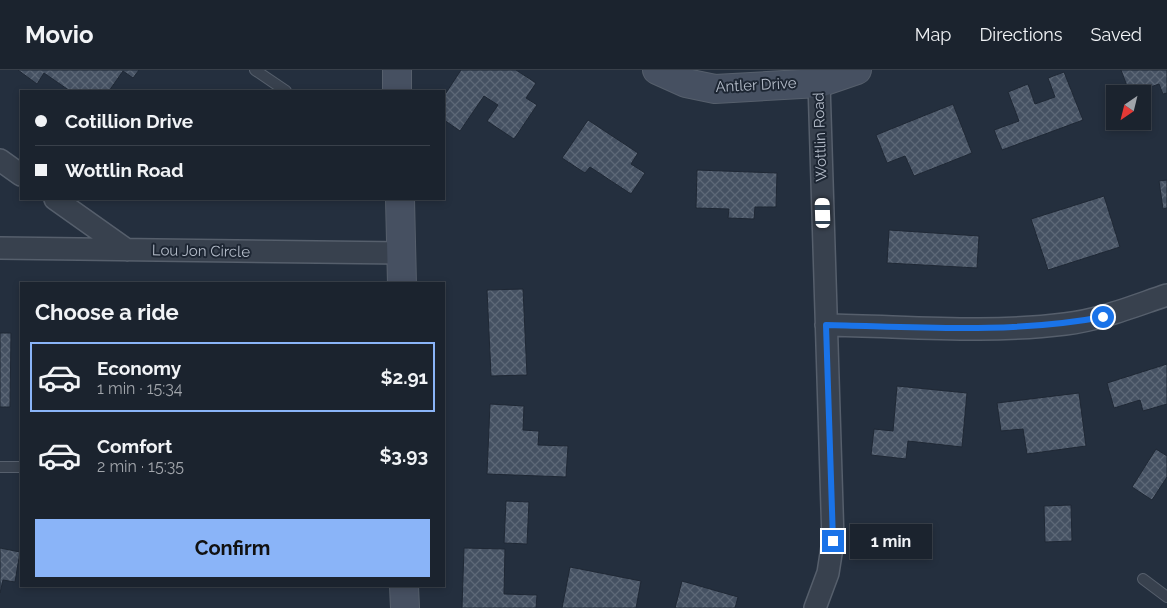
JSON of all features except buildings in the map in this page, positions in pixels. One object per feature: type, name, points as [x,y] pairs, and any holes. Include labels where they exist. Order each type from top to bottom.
[{"type":"street","points":[[396,70],[397,90]]},
{"type":"street","name":"Antler Drive","points":[[657,70],[686,83],[716,89],[819,82],[857,70]]},
{"type":"street","name":"Wottlin Road","points":[[815,608],[828,573],[833,541],[819,82]]},
{"type":"street","points":[[0,160],[20,174]]},
{"type":"street","points":[[56,200],[127,250]]},
{"type":"street","points":[[400,200],[402,282]]},
{"type":"street","name":"Lou Jon Circle","points":[[0,248],[402,253]]},
{"type":"street","points":[[826,325],[1004,328],[1065,324],[1103,317],[1167,295]]},
{"type":"street","points":[[404,587],[405,608]]},
{"type":"lane","points":[[255,70],[285,90]]},
{"type":"lane","points":[[0,467],[20,467]]},
{"type":"lane","points":[[1143,579],[1167,597]]},
{"type":"route","points":[[833,541],[826,325],[1004,328],[1065,324],[1103,317]]}]
